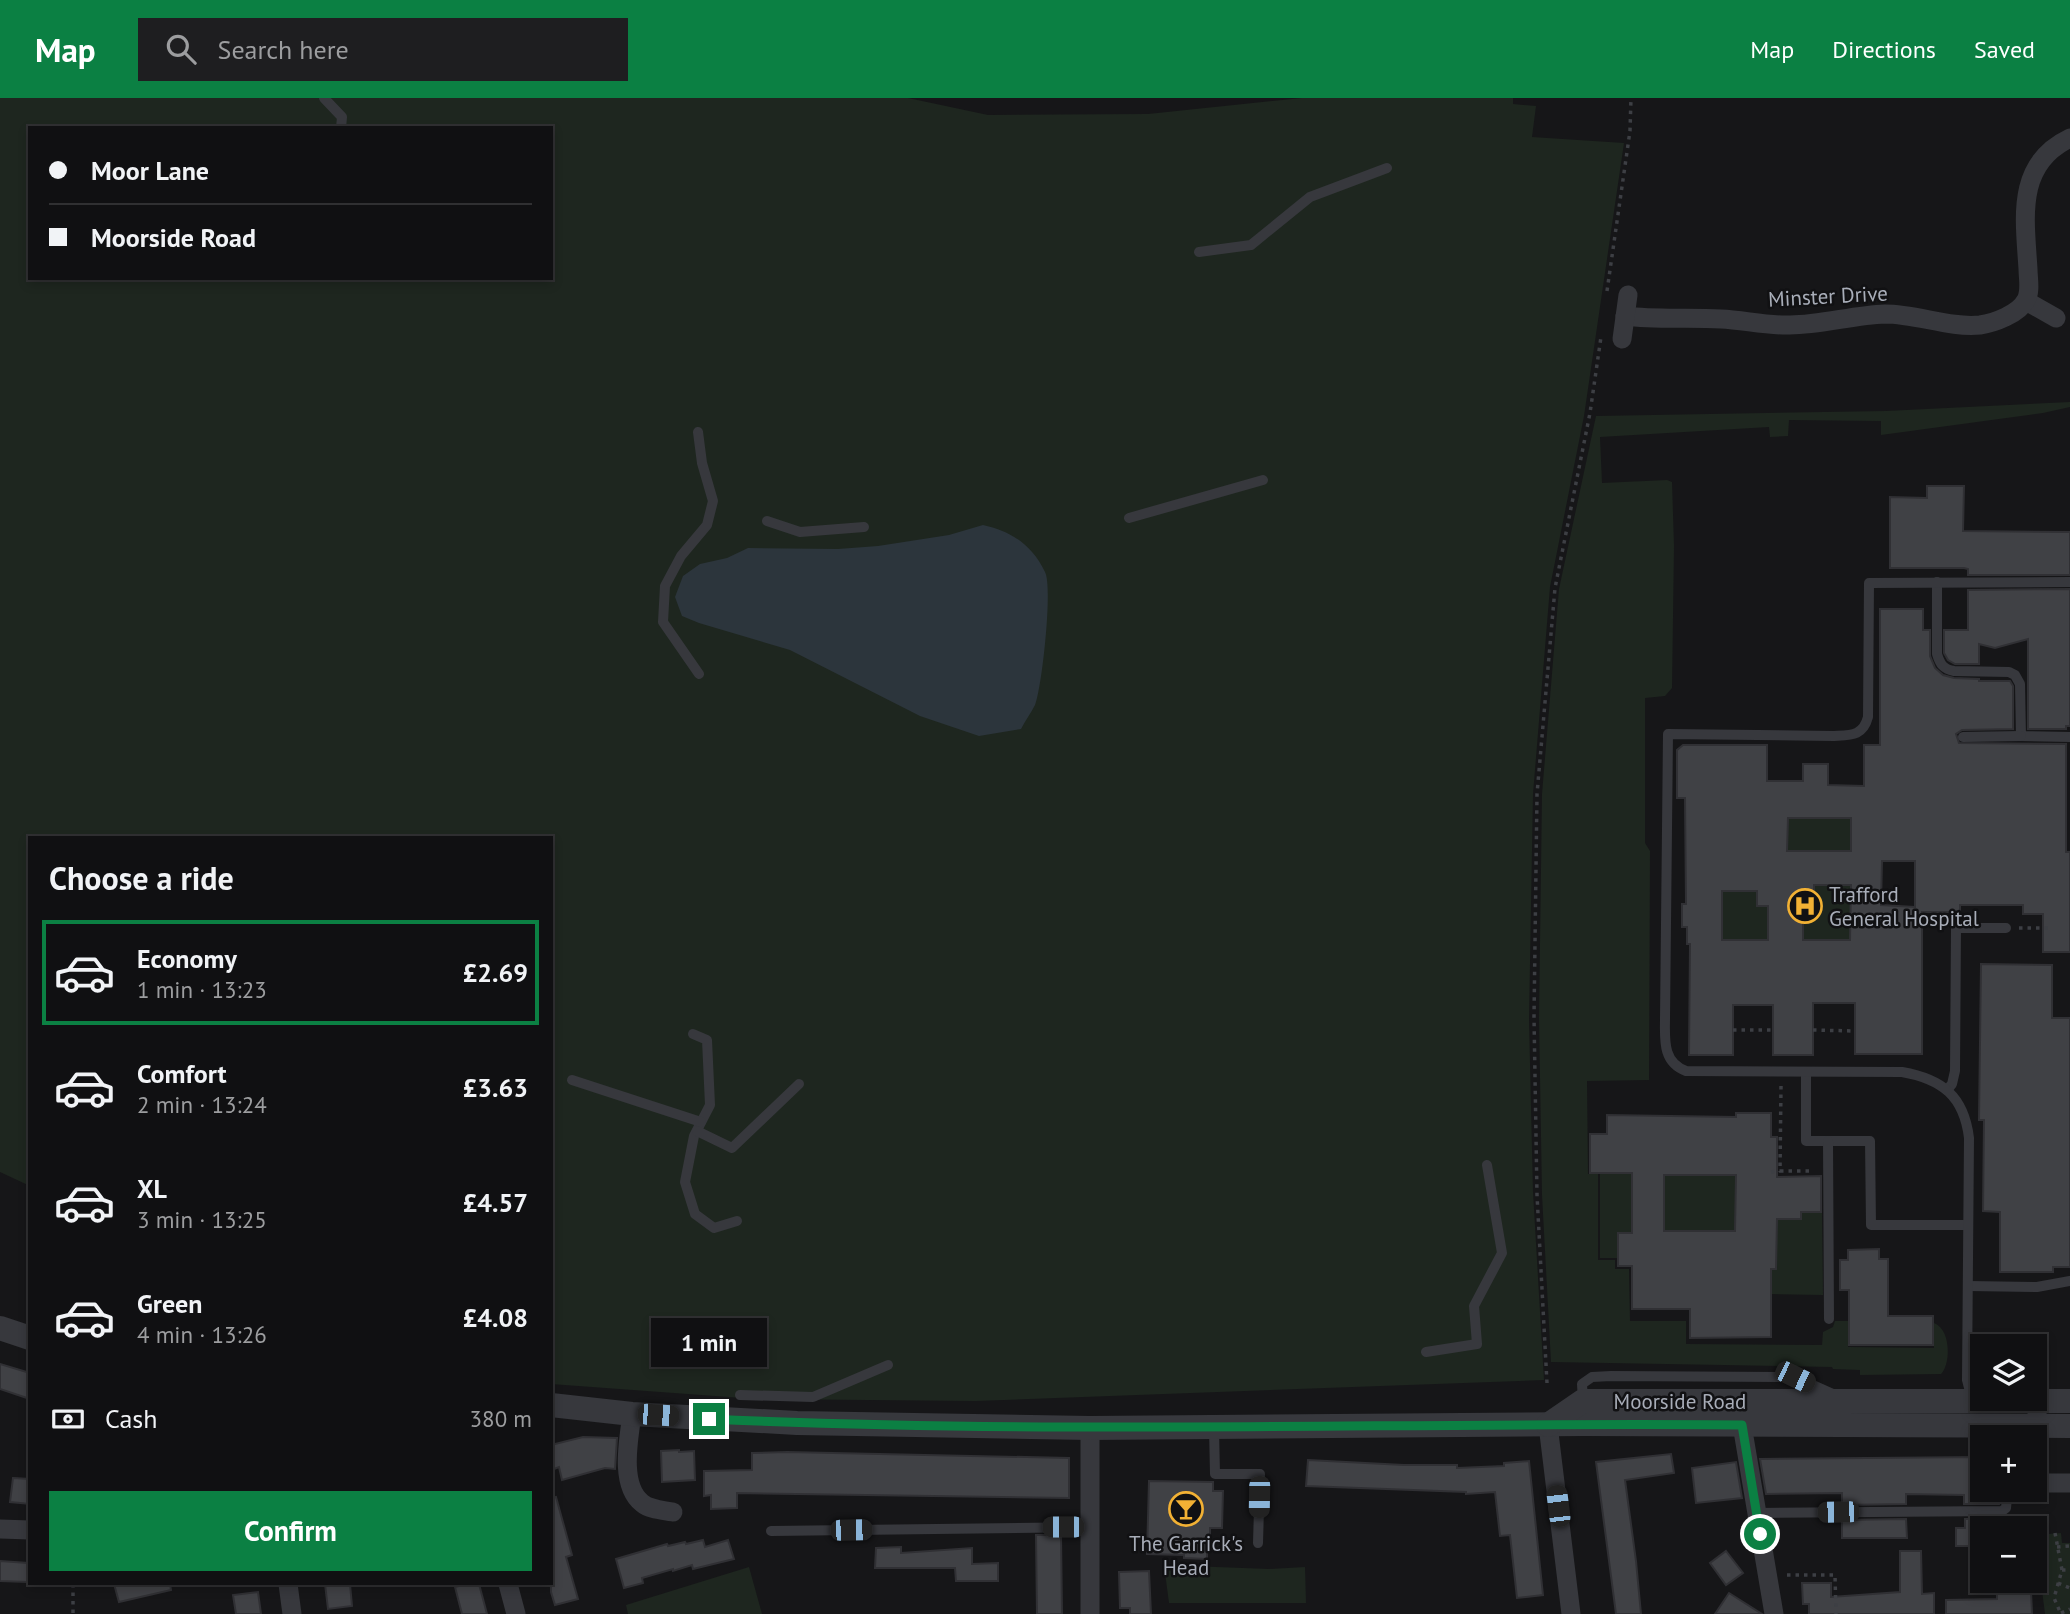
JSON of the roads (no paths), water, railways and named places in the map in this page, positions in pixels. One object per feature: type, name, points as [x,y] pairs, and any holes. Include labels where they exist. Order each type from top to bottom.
[{"type":"street","points":[[2056,318],[2026,301],[2029,284],[2025,194],[2038,166],[2048,153],[2070,138]]},
{"type":"street","points":[[1622,339],[1628,295]]},
{"type":"street","name":"Minster Drive","points":[[1625,316],[1724,319],[1788,325],[1884,314],[1981,325],[2011,313],[2026,301]]},
{"type":"street","points":[[0,1328],[28,1337]]},
{"type":"street","name":"Moorside Road","points":[[553,1405],[632,1414],[797,1423],[1214,1428],[1548,1425],[1741,1412],[1847,1400],[1970,1401]]},
{"type":"street","name":"Moorside Road","points":[[1548,1425],[1583,1401],[1970,1428]]},
{"type":"street","name":"Moorside Road","points":[[2047,1401],[2070,1401]]},
{"type":"street","points":[[1741,1412],[1774,1614]]},
{"type":"street","points":[[632,1414],[627,1466],[633,1488],[640,1502],[673,1512]]},
{"type":"street","points":[[1548,1425],[1571,1614]]},
{"type":"street","name":"Moorside Road","points":[[2047,1426],[2070,1426]]},
{"type":"street","points":[[1090,1428],[1090,1614]]},
{"type":"street","points":[[2047,1483],[2070,1483]]},
{"type":"street","points":[[0,1529],[28,1530]]},
{"type":"street","points":[[288,1585],[292,1614]]},
{"type":"street","points":[[508,1585],[516,1614]]},
{"type":"lane","points":[[324,98],[342,117],[341,126]]},
{"type":"lane","points":[[1199,252],[1251,245],[1310,197],[1387,168]]},
{"type":"lane","points":[[698,432],[702,463],[713,501],[707,525],[681,556],[665,586],[663,622],[699,674]]},
{"type":"lane","points":[[1129,517],[1263,480]]},
{"type":"lane","points":[[767,520],[800,531],[864,527]]},
{"type":"lane","points":[[1937,582],[1939,663],[1954,671],[2009,672],[2015,675],[2020,684],[2021,736]]},
{"type":"lane","points":[[1970,1393],[1967,1380],[1967,1125],[1963,1112],[1947,1090],[1932,1079],[1902,1072],[1686,1071],[1672,1063],[1667,1054],[1665,1018],[1668,734],[1834,736],[1860,732],[1866,726],[1868,717],[1869,583],[2070,582]]},
{"type":"lane","points":[[1963,737],[2070,737]]},
{"type":"lane","points":[[1947,1090],[1952,1084],[1955,1071],[1956,928],[2006,928]]},
{"type":"lane","points":[[693,1034],[707,1040],[710,1105],[699,1127],[685,1182],[695,1214],[714,1228],[737,1221]]},
{"type":"lane","points":[[1806,1072],[1806,1141],[1870,1141],[1871,1225],[1967,1225]]},
{"type":"lane","points":[[572,1080],[699,1127],[732,1148],[799,1084]]},
{"type":"lane","points":[[1828,1141],[1829,1318]]},
{"type":"lane","points":[[1426,1352],[1477,1344],[1474,1306],[1502,1253],[1487,1165]]},
{"type":"lane","points":[[1968,1286],[2037,1287],[2070,1281]]},
{"type":"lane","points":[[740,1395],[813,1397],[888,1365]]},
{"type":"lane","points":[[1583,1401],[1582,1384],[1592,1377],[1611,1376],[1795,1377],[1847,1400]]},
{"type":"lane","points":[[1981,1411],[1999,1419],[2003,1425]]},
{"type":"lane","points":[[1214,1428],[1215,1474],[1259,1474],[1258,1543]]},
{"type":"lane","points":[[1756,1513],[2002,1511],[2008,1502]]},
{"type":"lane","points":[[771,1531],[1090,1527]]},
{"type":"place","name":"Trafford General Hospital","points":[[1805,906]]},
{"type":"place","name":"The Garrick's Head","points":[[1186,1509]]}]
